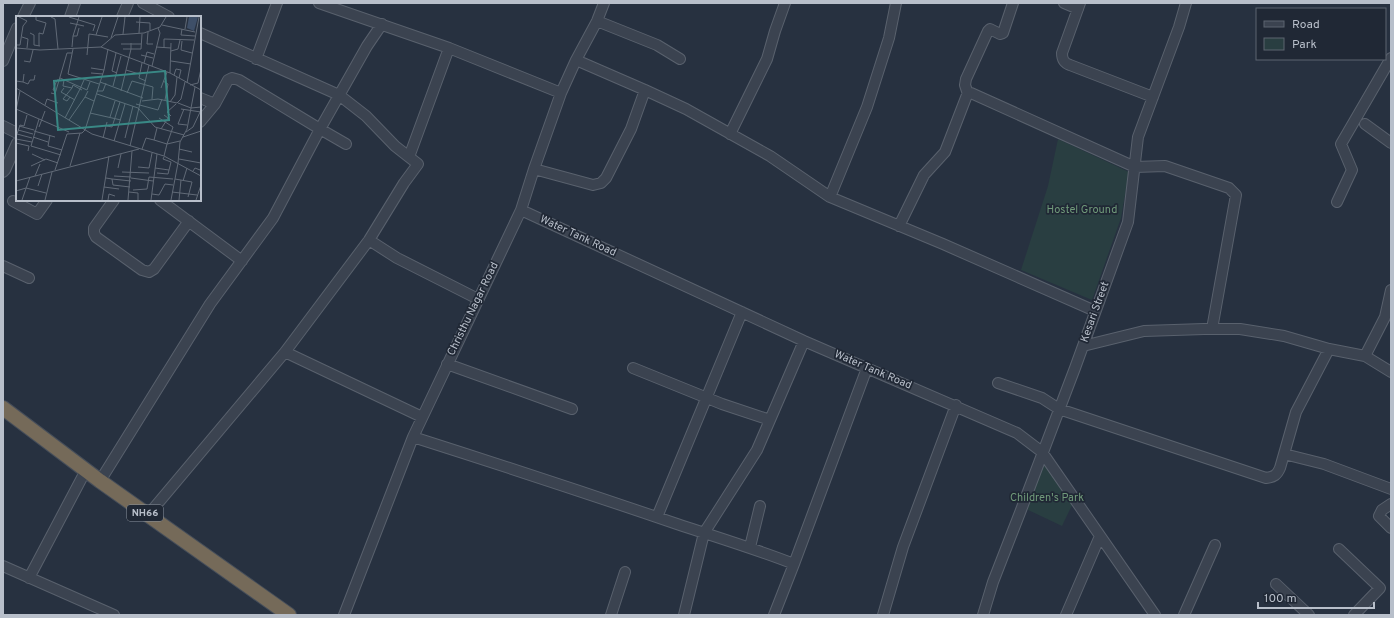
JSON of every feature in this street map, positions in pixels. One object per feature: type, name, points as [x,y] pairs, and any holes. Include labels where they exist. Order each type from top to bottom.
[{"type":"highway","name":"NH66","points":[[3,408],[100,481],[289,615]]},
{"type":"street","points":[[24,16],[30,3]]},
{"type":"street","points":[[70,16],[75,3]]},
{"type":"street","points":[[122,16],[128,3]]},
{"type":"street","points":[[143,3],[167,16]]},
{"type":"street","points":[[256,59],[277,3]]},
{"type":"street","points":[[319,3],[449,48],[561,93]]},
{"type":"street","name":"Christhu Nagar Road","points":[[344,615],[413,437],[521,210],[561,93],[604,3]]},
{"type":"street","points":[[730,134],[767,58],[785,3]]},
{"type":"street","points":[[830,198],[867,107],[889,38],[896,3]]},
{"type":"street","points":[[899,226],[924,175],[945,152],[968,94],[965,85],[966,79],[988,30],[990,29],[1002,34],[1013,3]]},
{"type":"street","points":[[1064,3],[1079,6],[1062,53],[1062,58],[1064,61],[1070,66],[1153,97]]},
{"type":"street","name":"Kesari Street","points":[[983,615],[993,582],[1083,346],[1128,222],[1138,137],[1179,27],[1186,3]]},
{"type":"street","points":[[596,21],[657,45],[680,59]]},
{"type":"street","points":[[100,481],[210,304],[273,218],[320,129],[382,24]]},
{"type":"street","points":[[3,61],[16,30]]},
{"type":"street","points":[[148,515],[285,352],[369,240],[404,182],[418,164],[395,146],[366,116],[339,96],[201,33]]},
{"type":"street","points":[[409,157],[449,48]]},
{"type":"street","points":[[1337,202],[1352,170],[1341,144],[1391,58]]},
{"type":"street","points":[[576,60],[686,109],[770,156],[830,198],[943,244],[1095,311]]},
{"type":"street","points":[[201,121],[215,104],[228,80],[235,78],[346,144]]},
{"type":"street","points":[[534,169],[594,185],[600,184],[606,178],[631,129],[645,90]]},
{"type":"street","points":[[968,94],[972,94],[1135,166],[1165,166],[1229,188],[1236,195],[1212,329]]},
{"type":"street","points":[[201,98],[215,104]]},
{"type":"street","points":[[1365,124],[1391,143]]},
{"type":"street","points":[[3,126],[16,132]]},
{"type":"street","points":[[3,172],[16,145]]},
{"type":"street","points":[[13,201],[37,214],[46,201]]},
{"type":"street","points":[[113,201],[94,228],[94,234],[142,270],[149,272],[154,269],[189,221]]},
{"type":"street","points":[[161,201],[242,261]]},
{"type":"street","name":"Water Tank Road","points":[[521,210],[804,341],[956,405],[1017,433],[1042,452],[1155,615]]},
{"type":"street","points":[[369,240],[397,258],[478,299]]},
{"type":"street","points":[[3,266],[29,278]]},
{"type":"street","points":[[1365,356],[1385,317],[1391,290]]},
{"type":"street","points":[[658,517],[742,312]]},
{"type":"street","points":[[1083,346],[1144,331],[1240,329],[1284,336],[1329,349],[1365,356],[1391,372]]},
{"type":"street","points":[[684,615],[704,533],[757,450],[804,341]]},
{"type":"street","points":[[998,383],[1042,398],[1059,409],[1266,478],[1271,478],[1278,473],[1296,412],[1329,349]]},
{"type":"street","points":[[285,352],[422,417]]},
{"type":"street","points":[[447,364],[572,409]]},
{"type":"street","points":[[633,368],[706,398],[770,420]]},
{"type":"street","points":[[774,615],[868,368]]},
{"type":"street","points":[[883,615],[903,547],[956,405]]},
{"type":"street","points":[[413,437],[750,547],[794,564]]},
{"type":"street","points":[[1284,454],[1324,464],[1391,489]]},
{"type":"street","points":[[29,578],[86,470]]},
{"type":"street","points":[[1391,504],[1382,510],[1379,516],[1391,528]]},
{"type":"street","points":[[750,547],[760,506]]},
{"type":"street","points":[[1066,615],[1100,536]]},
{"type":"street","points":[[1184,615],[1215,545]]},
{"type":"street","points":[[1339,549],[1380,588],[1354,615]]},
{"type":"street","points":[[3,566],[114,615]]},
{"type":"street","points":[[611,615],[624,572]]},
{"type":"street","points":[[1276,584],[1309,615]]},
{"type":"green space","name":"Hostel Ground","points":[[1058,139],[1129,172],[1121,218],[1092,300],[1021,270],[1048,186]]},
{"type":"green space","name":"Children's Park","points":[[1043,455],[1073,503],[1062,526],[1024,508]]}]
